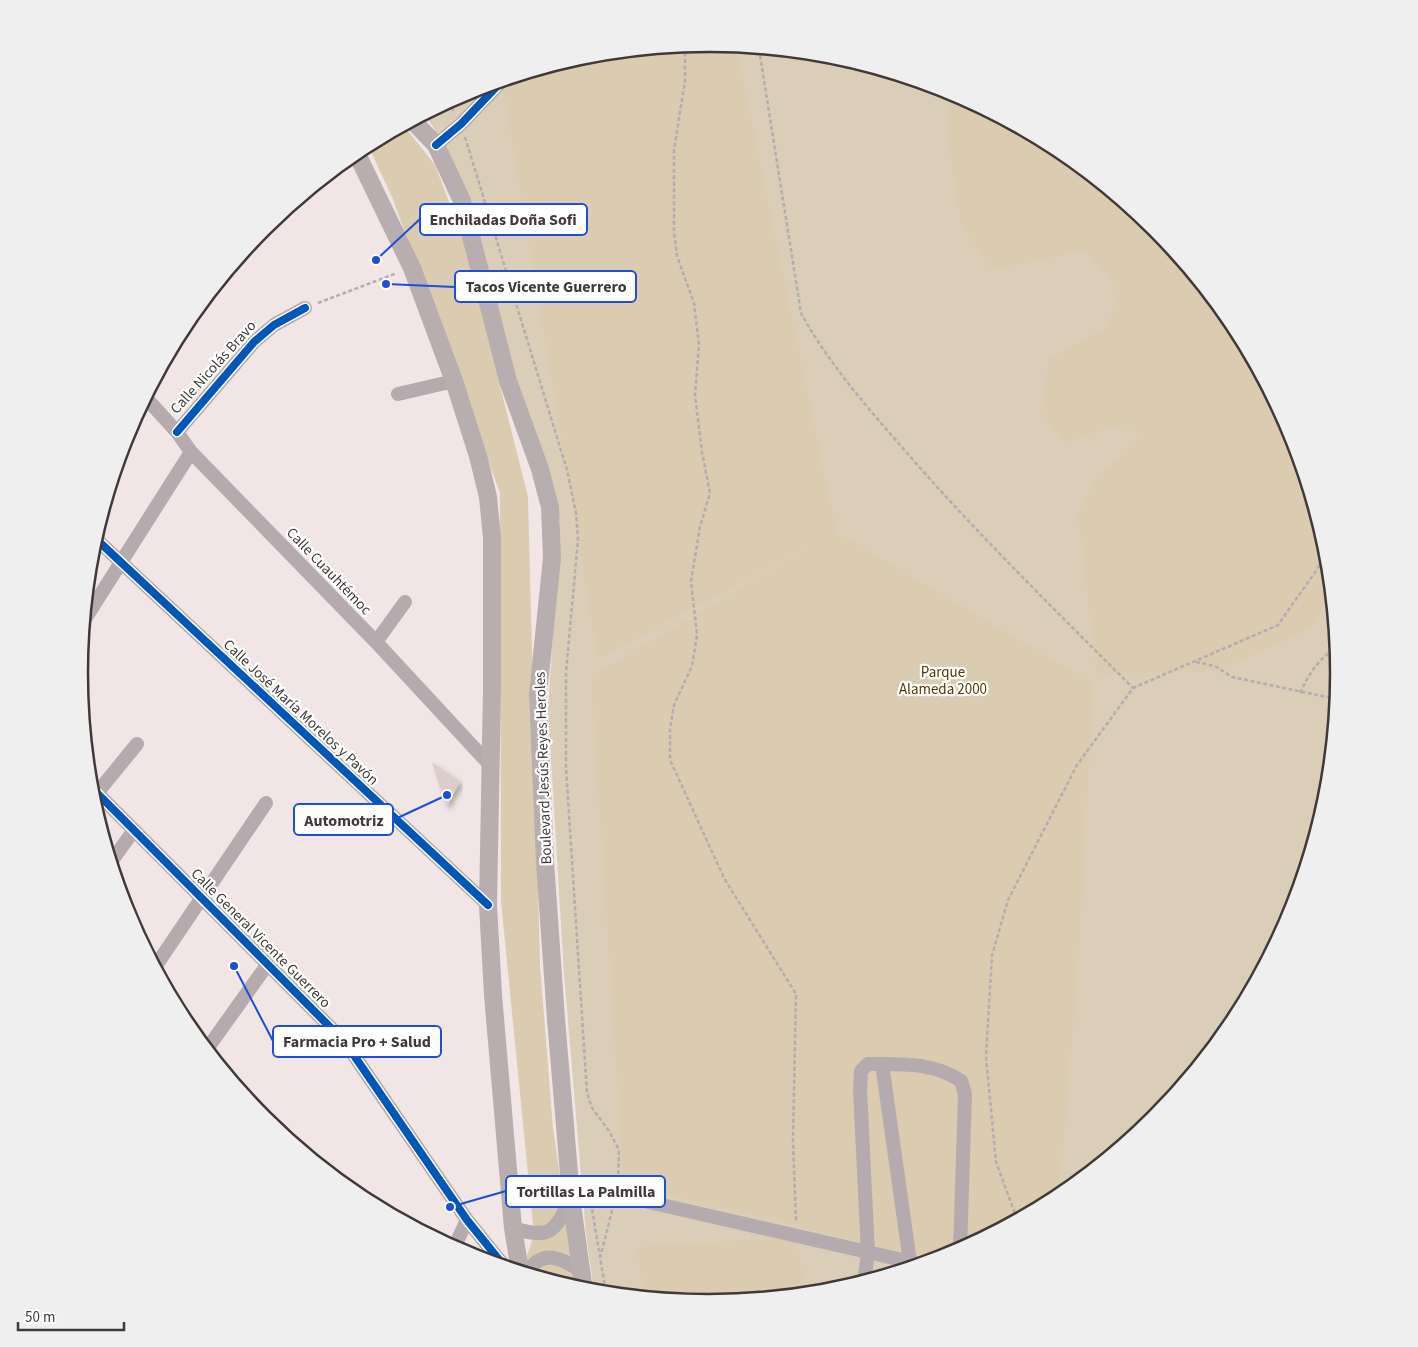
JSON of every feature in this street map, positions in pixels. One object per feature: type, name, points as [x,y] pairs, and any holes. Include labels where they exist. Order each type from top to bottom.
[{"type":"main road","name":"Boulevard Jesús Reyes Heroles","points":[[418,126],[436,145],[467,219],[497,344],[508,381],[540,469],[552,521],[552,558],[538,694],[547,882],[570,1190],[583,1282]]},
{"type":"main road","points":[[360,160],[412,268],[454,381],[478,456],[488,497],[492,538],[488,905],[493,995],[513,1228],[519,1265]]},
{"type":"street","points":[[436,145],[461,124],[492,92]]},
{"type":"street","name":"Calle Nicolás Bravo","points":[[177,432],[259,338],[274,325],[305,308]]},
{"type":"street","points":[[398,394],[454,381]]},
{"type":"street","name":"Calle Cuauhtémoc","points":[[150,403],[177,432],[190,452],[376,642],[491,766]]},
{"type":"street","points":[[91,609],[190,452]]},
{"type":"street","name":"Calle José María Morelos y Pavón","points":[[102,545],[488,905]]},
{"type":"street","points":[[376,642],[405,602]]},
{"type":"street","points":[[98,785],[137,744]]},
{"type":"street","name":"Calle General Vicente Guerrero","points":[[100,795],[332,1029],[353,1054],[467,1220],[498,1258]]},
{"type":"street","points":[[159,961],[266,803]]},
{"type":"street","points":[[116,856],[134,830]]},
{"type":"street","points":[[210,1043],[267,965]]},
{"type":"street","points":[[865,1274],[868,1254],[860,1088],[861,1070],[868,1064],[938,1068],[961,1082],[965,1094],[960,1241]]},
{"type":"street","points":[[882,1064],[914,1260]]},
{"type":"street","points":[[513,1228],[532,1234],[548,1233],[559,1222],[570,1190],[588,1188],[868,1254],[909,1262]]},
{"type":"street","points":[[457,1241],[467,1220]]},
{"type":"street","points":[[531,1268],[538,1260],[548,1258],[564,1260],[581,1271]]},
{"type":"path","points":[[686,53],[685,80],[674,150],[674,233],[678,256],[694,303],[699,345],[695,395],[702,452],[710,493],[700,527],[691,582],[697,635],[692,666],[674,705],[670,729],[670,760],[724,878],[796,994],[793,1200],[797,1237]]},
{"type":"path","points":[[761,55],[801,313],[812,334],[872,413],[958,512],[1133,688]]},
{"type":"path","points":[[452,109],[461,124],[566,470],[576,513],[578,540],[566,672],[566,758],[574,916],[587,1093],[592,1108],[620,1150],[617,1195],[600,1258]]},
{"type":"path","points":[[305,308],[412,268]]},
{"type":"path","points":[[1015,1213],[996,1162],[986,1057],[992,955],[1008,900],[1072,773],[1133,688],[1278,624],[1320,565]]},
{"type":"path","points":[[1300,693],[1309,673],[1329,652]]},
{"type":"path","points":[[1195,661],[1215,666],[1232,677],[1329,698]]},
{"type":"path","points":[[588,1188],[605,1286]]},
{"type":"green space","name":"Parque Alameda 2000","points":[[709,52],[790,58],[830,64],[909,85],[984,117],[1020,136],[1054,157],[1118,207],[1148,234],[1202,295],[1247,363],[1266,399],[1283,436],[1309,513],[1325,592],[1329,633],[1329,714],[1325,755],[1309,834],[1297,873],[1283,911],[1247,984],[1202,1052],[1176,1083],[1148,1113],[1087,1166],[1054,1190],[984,1230],[909,1262],[830,1283],[790,1289],[750,1293],[668,1293],[593,1284],[586,1234],[564,974],[548,710],[560,521],[501,347],[473,210],[428,120],[434,117],[509,85],[588,64],[668,54]]},
{"type":"green space","points":[[709,52],[738,53],[836,532],[1093,684],[1078,962],[1060,1186],[984,1230],[922,1257],[624,1183],[591,677],[821,540],[598,659],[504,92],[511,84],[588,64],[668,54]]},
{"type":"green space","points":[[473,99],[465,108],[462,104]]},
{"type":"green space","points":[[948,101],[1020,136],[1054,157],[1087,181],[1148,234],[1202,295],[1247,363],[1283,436],[1297,474],[1318,552],[1326,606],[1311,628],[1218,671],[1097,674],[1078,514],[1096,478],[1141,439],[1124,424],[1063,442],[1041,412],[1049,359],[1107,327],[1120,290],[1084,250],[993,270],[962,227],[951,161]]},
{"type":"green space","points":[[408,131],[435,165],[463,239],[528,497],[540,965],[553,1128],[573,1279],[526,1267],[525,1261],[534,1235],[501,901],[500,493],[392,197],[371,153]]},
{"type":"green space","points":[[797,1237],[803,1287],[750,1293],[709,1294],[644,1291],[637,1247]]},
{"type":"building","points":[[432,762],[460,782],[446,807]]},
{"type":"cycle path","points":[[436,145],[461,124],[492,92]]},
{"type":"cycle path","points":[[177,432],[254,342],[274,325],[305,308]]},
{"type":"cycle path","points":[[102,544],[488,905]]},
{"type":"cycle path","points":[[100,796],[332,1029],[353,1054],[467,1220],[497,1257]]},
{"type":"place","name":"Enchiladas Doña Sofi","points":[[376,260]]},
{"type":"place","name":"Tacos Vicente Guerrero","points":[[386,284]]},
{"type":"place","name":"Automotriz","points":[[447,795]]},
{"type":"place","name":"Farmacia Pro + Salud","points":[[234,966]]},
{"type":"place","name":"Tortillas La Palmilla","points":[[450,1207]]}]
